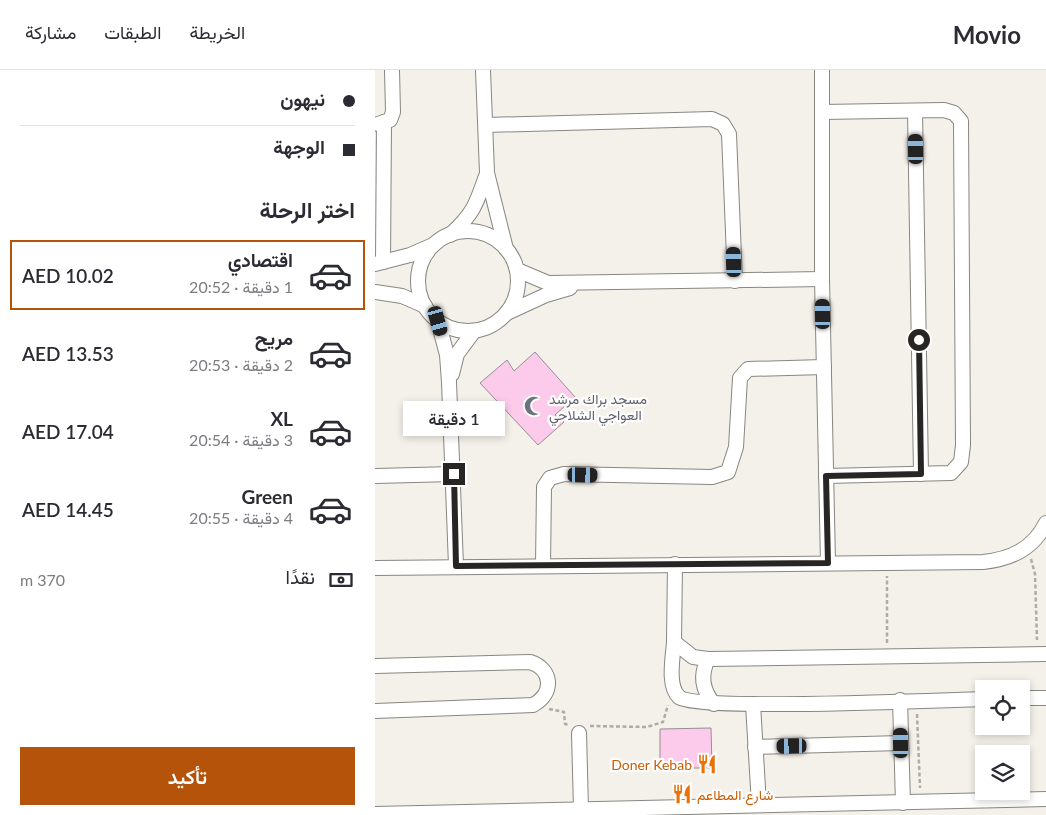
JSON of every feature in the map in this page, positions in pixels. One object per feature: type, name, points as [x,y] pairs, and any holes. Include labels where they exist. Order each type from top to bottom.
[{"type":"street","points":[[392,70],[393,112],[390,120],[379,123],[379,263],[436,243],[449,235],[469,217],[475,207],[487,173]]},
{"type":"street","points":[[436,243],[426,255],[420,267],[419,292],[425,306],[438,321],[461,331],[474,331],[497,322],[507,313],[515,300],[518,285],[517,270],[507,249],[487,173],[483,70]]},
{"type":"street","points":[[823,70],[822,279],[828,563]]},
{"type":"street","points":[[822,112],[944,110],[954,113],[961,120],[963,445],[961,462],[951,473],[826,476]]},
{"type":"street","points":[[915,111],[921,474]]},
{"type":"street","points":[[485,125],[712,119],[723,124],[729,134],[735,281]]},
{"type":"street","points":[[449,235],[476,232],[493,238],[507,249]]},
{"type":"street","points":[[517,270],[547,283],[585,284],[822,279]]},
{"type":"street","points":[[507,313],[546,295],[585,284]]},
{"type":"street","points":[[375,292],[402,296],[425,306]]},
{"type":"street","points":[[438,321],[447,355],[449,382],[456,566]]},
{"type":"street","points":[[449,382],[457,354],[474,331]]},
{"type":"street","points":[[543,566],[544,487],[550,478],[564,474],[712,477],[728,472],[736,447],[740,378],[748,370],[824,367]]},
{"type":"street","points":[[375,476],[454,474]]},
{"type":"street","points":[[375,568],[983,562],[1007,557],[1029,546],[1037,538],[1046,523]]},
{"type":"street","points":[[675,564],[674,690],[680,698],[690,702],[714,704],[975,699]]},
{"type":"street","points":[[674,642],[693,657],[708,659],[1042,654]]},
{"type":"street","points":[[708,659],[703,679],[706,693],[714,704]]},
{"type":"street","points":[[375,666],[530,662],[543,668],[549,682],[545,696],[533,705],[375,710]]},
{"type":"street","points":[[1030,698],[1046,698]]},
{"type":"street","points":[[900,700],[903,802]]},
{"type":"street","points":[[753,704],[759,805]]},
{"type":"street","points":[[580,728],[581,809]]},
{"type":"street","points":[[755,747],[901,743]]},
{"type":"street","points":[[375,814],[1046,799]]},
{"type":"path","points":[[1029,546],[1035,574],[1042,654]]},
{"type":"path","points":[[887,563],[887,657]]},
{"type":"path","points":[[533,705],[565,712],[565,724],[580,728],[647,727],[663,722],[674,690]]},
{"type":"path","points":[[917,700],[921,802]]},
{"type":"building","name":"مسجد براك مرشد العواجي الشلاحي","points":[[535,352],[575,397],[555,415],[564,422],[538,445],[480,383],[507,360],[514,371]]},
{"type":"building","points":[[711,728],[712,768],[660,768],[660,729]]},
{"type":"place","name":"مسجد براك مرشد العواجي الشلاحي","points":[[534,406]]},
{"type":"place","name":"Doner Kebab","points":[[707,764]]},
{"type":"place","name":"شارع المطاعم","points":[[682,794]]},
{"type":"route","points":[[454,474],[456,566],[828,563],[826,476],[921,474],[919,340]]}]
